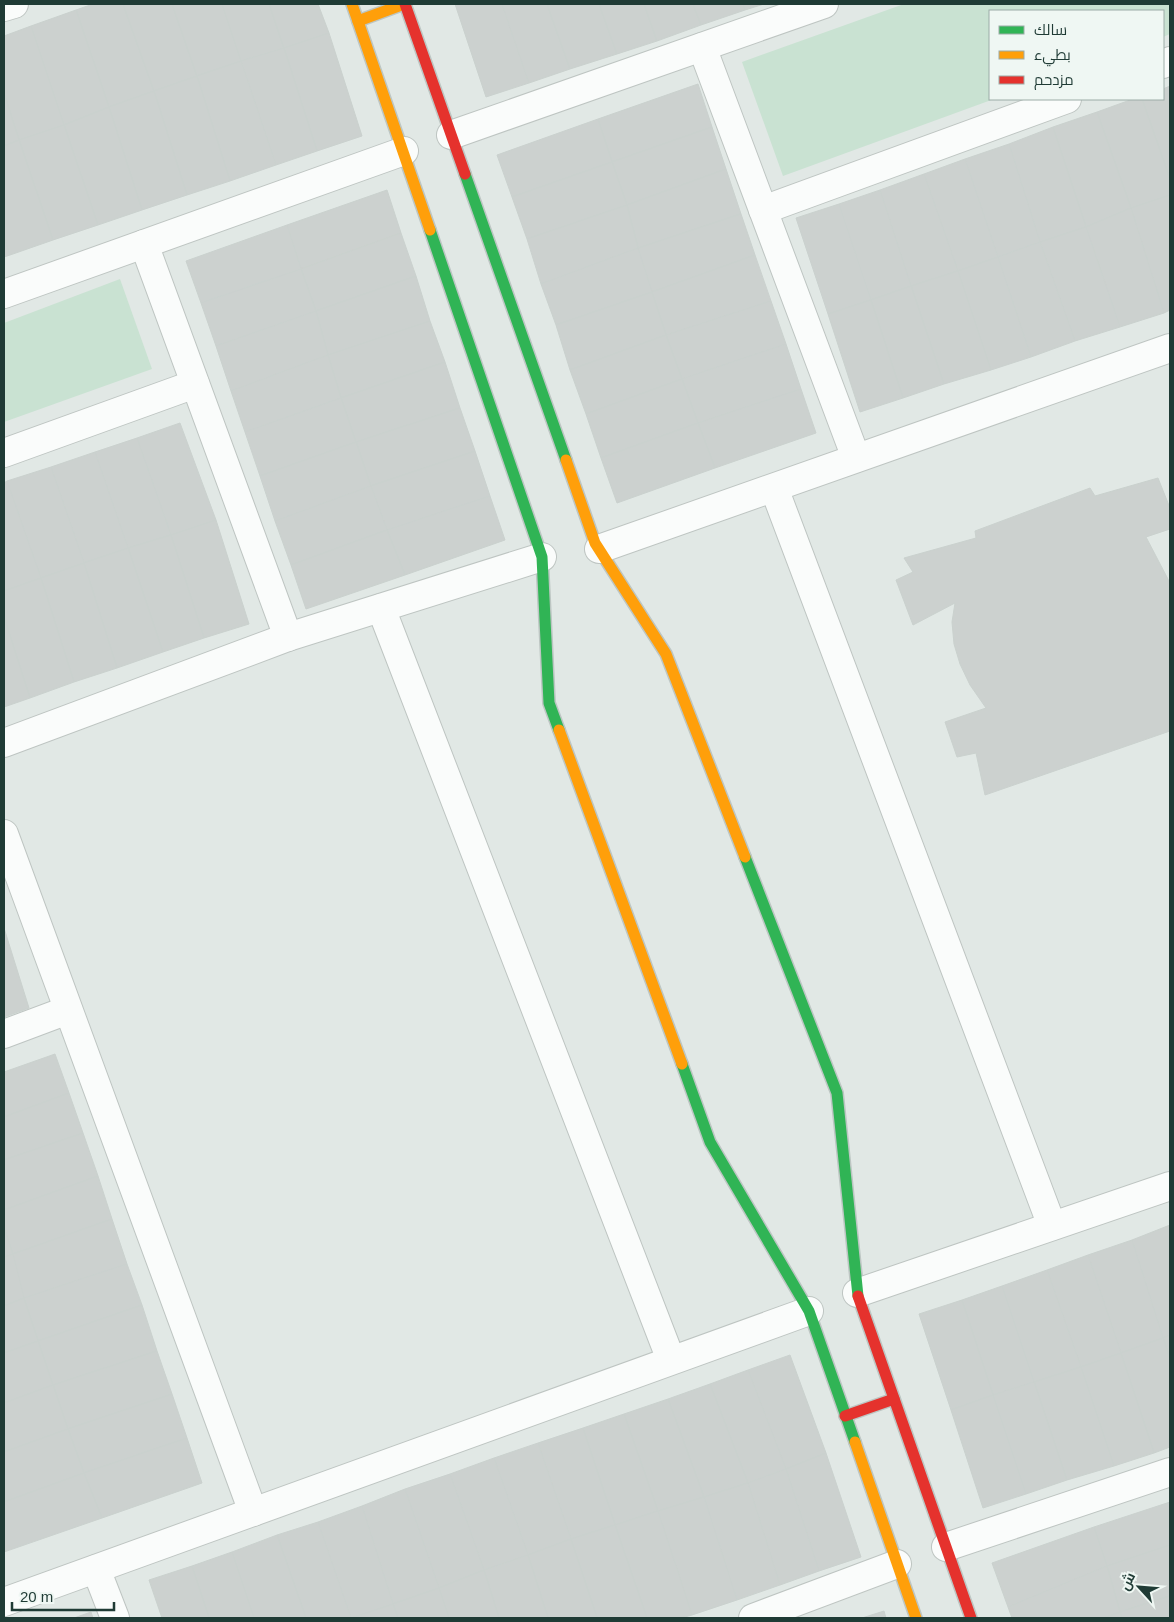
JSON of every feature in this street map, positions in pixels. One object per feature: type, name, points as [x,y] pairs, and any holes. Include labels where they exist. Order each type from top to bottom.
[{"type":"street","points":[[4,7],[14,4]]},
{"type":"street","points":[[352,4],[542,557],[549,703],[710,1142],[809,1311],[916,1618]]},
{"type":"street","points":[[358,22],[405,4],[595,543],[666,654],[837,1093],[857,1293],[971,1618]]},
{"type":"street","points":[[451,135],[824,4]]},
{"type":"street","points":[[702,47],[856,458]]},
{"type":"street","points":[[762,210],[1064,100]]},
{"type":"street","points":[[4,294],[404,151]]},
{"type":"street","points":[[144,244],[288,637]]},
{"type":"street","points":[[599,549],[1170,348]]},
{"type":"street","points":[[4,453],[195,384]]},
{"type":"street","points":[[774,488],[1052,1226]]},
{"type":"street","points":[[4,742],[288,637],[542,557]]},
{"type":"street","points":[[381,608],[671,1360]]},
{"type":"street","points":[[4,834],[253,1512]]},
{"type":"street","points":[[4,1034],[68,1010]]},
{"type":"street","points":[[857,1293],[1170,1186]]},
{"type":"street","points":[[4,1602],[809,1311]]},
{"type":"street","points":[[846,1416],[894,1399]]},
{"type":"street","points":[[946,1547],[1170,1472]]},
{"type":"street","points":[[753,1618],[897,1564]]},
{"type":"street","points":[[96,1569],[115,1618]]},
{"type":"green space","points":[[904,4],[1170,4],[1170,34],[1164,37],[1164,10],[989,10],[989,100],[991,100],[783,176],[742,62]]},
{"type":"green space","points":[[120,279],[152,369],[4,422],[4,323]]},
{"type":"building","points":[[93,4],[123,4],[154,91],[109,107],[76,10]]},
{"type":"building","points":[[123,4],[172,4],[197,76],[154,91]]},
{"type":"building","points":[[172,4],[222,4],[241,61],[197,76]]},
{"type":"building","points":[[222,4],[269,4],[284,48],[241,61]]},
{"type":"building","points":[[269,4],[318,4],[329,33],[284,48]]},
{"type":"building","points":[[455,4],[502,4],[529,83],[486,97]]},
{"type":"building","points":[[502,4],[547,4],[570,69],[529,83]]},
{"type":"building","points":[[547,4],[599,4],[617,54],[570,69]]},
{"type":"building","points":[[599,4],[644,4],[657,41],[617,54]]},
{"type":"building","points":[[644,4],[693,4],[701,25],[657,41]]},
{"type":"building","points":[[693,4],[743,4],[745,10],[701,25]]},
{"type":"building","points":[[743,4],[764,4],[745,10]]},
{"type":"building","points":[[76,10],[109,107],[64,125],[31,26]]},
{"type":"building","points":[[31,26],[64,125],[19,140],[4,93],[4,36]]},
{"type":"building","points":[[329,33],[362,136],[317,151],[284,48]]},
{"type":"building","points":[[284,48],[317,151],[276,165],[241,61]]},
{"type":"building","points":[[241,61],[276,165],[230,181],[197,76]]},
{"type":"building","points":[[197,76],[230,181],[187,195],[154,91]]},
{"type":"building","points":[[698,84],[712,127],[612,162],[598,119]]},
{"type":"building","points":[[1170,86],[1170,179],[1142,100],[1164,100],[1164,89]]},
{"type":"building","points":[[154,91],[187,195],[142,210],[109,107]]},
{"type":"building","points":[[4,93],[19,140],[4,146]]},
{"type":"building","points":[[1130,100],[1142,100],[1170,179],[1170,195],[1131,208],[1097,112]]},
{"type":"building","points":[[109,107],[142,210],[98,225],[64,125]]},
{"type":"building","points":[[1097,112],[1131,208],[1086,227],[1053,127]]},
{"type":"building","points":[[598,119],[612,162],[512,197],[497,155]]},
{"type":"building","points":[[64,125],[98,225],[53,240],[19,140]]},
{"type":"building","points":[[712,127],[726,169],[627,205],[612,162]]},
{"type":"building","points":[[1053,127],[1086,227],[1040,242],[1009,144]]},
{"type":"building","points":[[19,140],[53,240],[10,255],[4,237],[4,146]]},
{"type":"building","points":[[1009,144],[1040,242],[998,257],[965,159]]},
{"type":"building","points":[[965,159],[998,257],[958,271],[924,174]]},
{"type":"building","points":[[612,162],[627,205],[527,239],[512,197]]},
{"type":"building","points":[[726,169],[741,214],[638,248],[627,205]]},
{"type":"building","points":[[924,174],[958,271],[911,286],[880,190]]},
{"type":"building","points":[[387,190],[401,233],[301,269],[287,225]]},
{"type":"building","points":[[880,190],[911,286],[871,300],[839,204]]},
{"type":"building","points":[[1170,195],[1170,310],[1164,313],[1131,208]]},
{"type":"building","points":[[839,204],[871,300],[828,314],[796,218]]},
{"type":"building","points":[[627,205],[638,248],[541,284],[527,239]]},
{"type":"building","points":[[1131,208],[1164,313],[1120,327],[1086,227]]},
{"type":"building","points":[[741,214],[755,255],[652,292],[638,248]]},
{"type":"building","points":[[287,225],[301,269],[201,303],[186,261]]},
{"type":"building","points":[[1086,227],[1120,327],[1075,341],[1040,242]]},
{"type":"building","points":[[401,233],[416,276],[316,311],[301,269]]},
{"type":"building","points":[[4,237],[10,255],[4,257]]},
{"type":"building","points":[[1040,242],[1075,341],[1031,357],[998,257]]},
{"type":"building","points":[[638,248],[652,292],[556,325],[541,284]]},
{"type":"building","points":[[755,255],[771,301],[666,335],[652,292]]},
{"type":"building","points":[[998,257],[1031,357],[991,370],[958,271]]},
{"type":"building","points":[[301,269],[316,311],[216,346],[201,303]]},
{"type":"building","points":[[958,271],[991,370],[944,384],[911,286]]},
{"type":"building","points":[[416,276],[430,321],[328,355],[316,311]]},
{"type":"building","points":[[911,286],[944,384],[903,398],[871,300]]},
{"type":"building","points":[[652,292],[666,335],[570,370],[556,325]]},
{"type":"building","points":[[871,300],[903,398],[860,412],[828,314]]},
{"type":"building","points":[[771,301],[786,344],[682,379],[666,335]]},
{"type":"building","points":[[316,311],[328,355],[231,391],[216,346]]},
{"type":"building","points":[[430,321],[445,362],[341,398],[328,355]]},
{"type":"building","points":[[666,335],[682,379],[586,414],[570,370]]},
{"type":"building","points":[[786,344],[801,389],[698,423],[682,379]]},
{"type":"building","points":[[328,355],[341,398],[245,432],[231,391]]},
{"type":"building","points":[[445,362],[460,408],[356,442],[341,398]]},
{"type":"building","points":[[682,379],[698,423],[601,458],[586,414]]},
{"type":"building","points":[[801,389],[816,433],[715,468],[698,423]]},
{"type":"building","points":[[341,398],[356,442],[260,476],[245,432]]},
{"type":"building","points":[[460,408],[475,451],[371,486],[356,442]]},
{"type":"building","points":[[180,423],[216,520],[171,535],[137,438]]},
{"type":"building","points":[[698,423],[715,468],[617,503],[601,458]]},
{"type":"building","points":[[137,438],[171,535],[128,548],[95,452]]},
{"type":"building","points":[[356,442],[371,486],[275,521],[260,476]]},
{"type":"building","points":[[475,451],[490,496],[387,530],[371,486]]},
{"type":"building","points":[[95,452],[128,548],[84,563],[51,467]]},
{"type":"building","points":[[51,467],[84,563],[41,578],[7,481]]},
{"type":"building","points":[[1158,478],[1170,508],[1170,529],[1146,537],[1170,583],[1170,731],[985,795],[976,753],[957,757],[945,722],[986,708],[970,685],[960,664],[954,644],[952,622],[955,603],[913,625],[896,580],[913,572],[904,558],[976,538],[975,531],[1090,488],[1095,496]]},
{"type":"building","points":[[7,481],[41,578],[4,591],[4,483]]},
{"type":"building","points":[[371,486],[387,530],[291,565],[275,521]]},
{"type":"building","points":[[490,496],[505,540],[405,575],[387,530]]},
{"type":"building","points":[[216,520],[249,624],[204,638],[171,535]]},
{"type":"building","points":[[387,530],[405,575],[306,609],[291,565]]},
{"type":"building","points":[[171,535],[204,638],[163,652],[128,548]]},
{"type":"building","points":[[128,548],[163,652],[117,668],[84,563]]},
{"type":"building","points":[[84,563],[117,668],[74,682],[41,578]]},
{"type":"building","points":[[41,578],[74,682],[30,698],[4,617],[4,591]]},
{"type":"building","points":[[4,617],[30,698],[4,707]]},
{"type":"building","points":[[4,928],[29,1008],[4,1017]]},
{"type":"building","points":[[55,1054],[69,1093],[4,1117],[4,1072]]},
{"type":"building","points":[[69,1093],[83,1133],[4,1160],[4,1117]]},
{"type":"building","points":[[83,1133],[98,1176],[4,1210],[4,1160]]},
{"type":"building","points":[[98,1176],[112,1219],[13,1254],[4,1228],[4,1210]]},
{"type":"building","points":[[112,1219],[127,1264],[24,1298],[13,1254]]},
{"type":"building","points":[[1170,1225],[1170,1335],[1163,1338],[1132,1240]]},
{"type":"building","points":[[4,1228],[13,1254],[4,1257]]},
{"type":"building","points":[[1132,1240],[1163,1338],[1121,1353],[1088,1255]]},
{"type":"building","points":[[13,1254],[24,1298],[4,1306],[4,1257]]},
{"type":"building","points":[[1088,1255],[1121,1353],[1081,1367],[1047,1270]]},
{"type":"building","points":[[127,1264],[142,1305],[38,1341],[24,1298]]},
{"type":"building","points":[[1047,1270],[1081,1367],[1034,1382],[1002,1286]]},
{"type":"building","points":[[1002,1286],[1034,1382],[993,1395],[962,1300]]},
{"type":"building","points":[[24,1298],[38,1341],[4,1353],[4,1306]]},
{"type":"building","points":[[962,1300],[993,1395],[951,1410],[919,1314]]},
{"type":"building","points":[[142,1305],[157,1351],[53,1385],[38,1341]]},
{"type":"building","points":[[1170,1335],[1170,1358],[1163,1338]]},
{"type":"building","points":[[1163,1338],[1170,1358],[1170,1447],[1154,1453],[1121,1353]]},
{"type":"building","points":[[38,1341],[53,1385],[4,1403],[4,1353]]},
{"type":"building","points":[[157,1351],[172,1394],[68,1429],[53,1385]]},
{"type":"building","points":[[1121,1353],[1154,1453],[1114,1466],[1081,1367]]},
{"type":"building","points":[[790,1355],[826,1453],[786,1469],[748,1370]]},
{"type":"building","points":[[1081,1367],[1114,1466],[1067,1480],[1034,1382]]},
{"type":"building","points":[[748,1370],[786,1469],[748,1483],[710,1384]]},
{"type":"building","points":[[1034,1382],[1067,1480],[1026,1494],[993,1395]]},
{"type":"building","points":[[710,1384],[748,1483],[704,1497],[668,1399]]},
{"type":"building","points":[[53,1385],[68,1429],[4,1452],[4,1403]]},
{"type":"building","points":[[172,1394],[187,1438],[84,1473],[68,1429]]},
{"type":"building","points":[[993,1395],[1026,1494],[983,1508],[951,1410]]},
{"type":"building","points":[[668,1399],[704,1497],[658,1511],[624,1414]]},
{"type":"building","points":[[624,1414],[658,1511],[615,1525],[583,1428]]},
{"type":"building","points":[[583,1428],[615,1525],[571,1539],[538,1443]]},
{"type":"building","points":[[68,1429],[84,1473],[4,1502],[4,1452]]},
{"type":"building","points":[[187,1438],[202,1483],[102,1518],[84,1473]]},
{"type":"building","points":[[538,1443],[571,1539],[528,1555],[494,1458]]},
{"type":"building","points":[[826,1453],[861,1557],[819,1571],[786,1469]]},
{"type":"building","points":[[494,1458],[528,1555],[484,1570],[450,1474]]},
{"type":"building","points":[[786,1469],[819,1571],[780,1585],[748,1483]]},
{"type":"building","points":[[84,1473],[102,1518],[4,1552],[4,1502]]},
{"type":"building","points":[[450,1474],[484,1570],[439,1588],[405,1489]]},
{"type":"building","points":[[748,1483],[780,1585],[737,1600],[704,1497]]},
{"type":"building","points":[[405,1489],[439,1588],[393,1604],[362,1506]]},
{"type":"building","points":[[704,1497],[737,1600],[692,1615],[658,1511]]},
{"type":"building","points":[[1170,1502],[1170,1545],[1107,1566],[1094,1527]]},
{"type":"building","points":[[362,1506],[393,1604],[351,1618],[318,1522]]},
{"type":"building","points":[[658,1511],[692,1615],[681,1618],[647,1618],[615,1525]]},
{"type":"building","points":[[318,1522],[351,1618],[306,1618],[277,1535]]},
{"type":"building","points":[[615,1525],[647,1618],[597,1618],[571,1539]]},
{"type":"building","points":[[1094,1527],[1107,1566],[1008,1607],[992,1563]]},
{"type":"building","points":[[277,1535],[306,1618],[254,1618],[232,1552]]},
{"type":"building","points":[[571,1539],[597,1618],[548,1618],[528,1555]]},
{"type":"building","points":[[1170,1545],[1170,1596],[1120,1612],[1107,1566]]},
{"type":"building","points":[[232,1552],[254,1618],[209,1618],[192,1566]]},
{"type":"building","points":[[528,1555],[548,1618],[499,1618],[484,1570]]},
{"type":"building","points":[[192,1566],[209,1618],[162,1618],[149,1580]]},
{"type":"building","points":[[1107,1566],[1120,1612],[1104,1618],[1012,1618],[1008,1607]]},
{"type":"building","points":[[484,1570],[499,1618],[449,1618],[439,1588]]},
{"type":"building","points":[[439,1588],[449,1618],[398,1618],[393,1604]]},
{"type":"building","points":[[1170,1596],[1170,1618],[1122,1618],[1120,1612]]},
{"type":"building","points":[[393,1604],[398,1618],[352,1618]]},
{"type":"building","points":[[884,1611],[886,1618],[862,1618]]},
{"type":"building","points":[[91,1612],[93,1618],[74,1618]]},
{"type":"building","points":[[1120,1612],[1122,1618],[1104,1618]]},
{"type":"traffic: fast","points":[[465,174],[566,460]]},
{"type":"traffic: fast","points":[[430,230],[542,557],[549,703],[559,730]]},
{"type":"traffic: fast","points":[[745,857],[837,1093],[858,1296]]},
{"type":"traffic: fast","points":[[682,1064],[710,1142],[809,1311],[855,1442]]},
{"type":"traffic: slow","points":[[352,4],[430,230]]},
{"type":"traffic: slow","points":[[358,21],[404,4]]},
{"type":"traffic: slow","points":[[566,460],[595,543],[666,654],[745,857]]},
{"type":"traffic: slow","points":[[559,730],[682,1064]]},
{"type":"traffic: slow","points":[[855,1442],[916,1618]]},
{"type":"traffic: jam","points":[[405,4],[465,174]]},
{"type":"traffic: jam","points":[[858,1296],[971,1618]]},
{"type":"traffic: jam","points":[[845,1416],[894,1399]]}]
